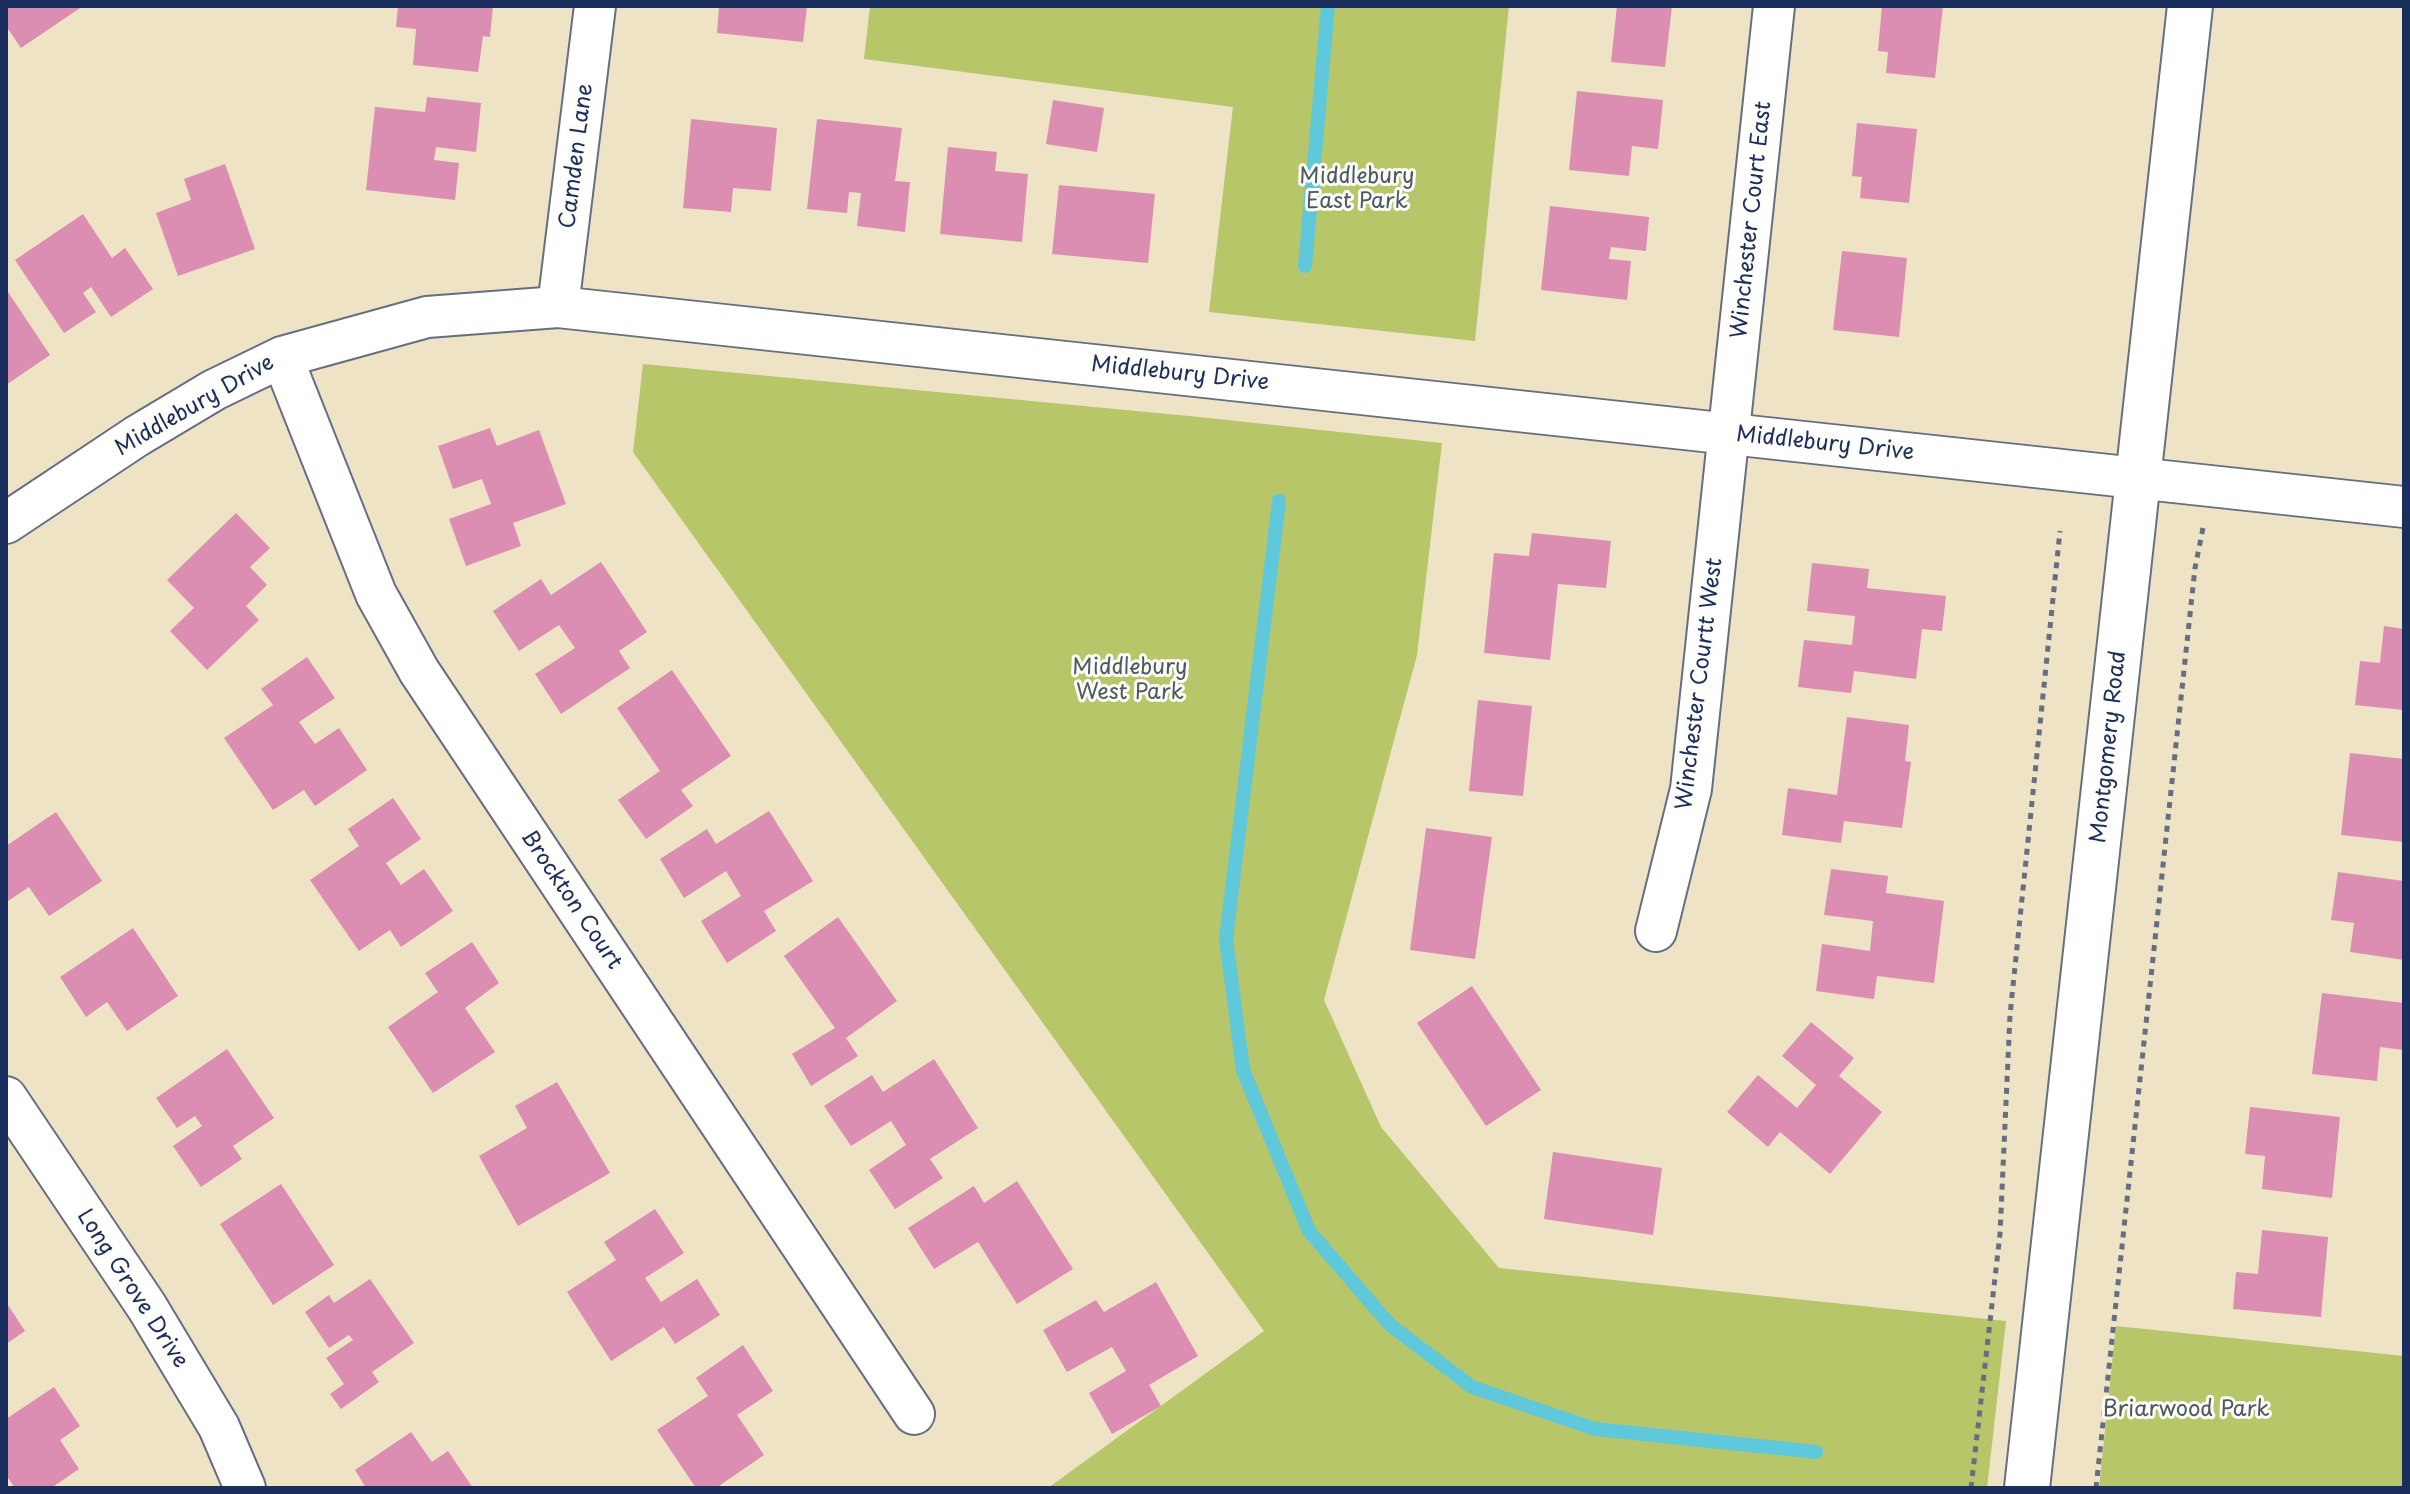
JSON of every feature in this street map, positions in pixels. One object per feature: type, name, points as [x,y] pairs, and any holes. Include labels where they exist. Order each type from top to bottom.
[{"type":"street","name":"Camden Lane","points":[[558,307],[595,6]]},
{"type":"street","name":"Winchester Court East","points":[[1729,434],[1774,6]]},
{"type":"street","name":"Montgomery Road","points":[[2027,1488],[2190,6]]},
{"type":"street","name":"Middlebury Drive","points":[[6,523],[137,436],[214,390],[282,357],[427,317],[558,307],[2404,507]]},
{"type":"street","name":"Brockton Court","points":[[282,357],[376,594],[419,671],[914,1414]]},
{"type":"street","name":"Winchester Courtt West","points":[[1656,931],[1691,789],[1729,434]]},
{"type":"street","name":"Long Grove Drive","points":[[6,1097],[147,1307],[219,1427],[245,1488]]},
{"type":"path","points":[[2096,1488],[2193,584],[2203,527]]},
{"type":"path","points":[[1971,1488],[2000,1234],[2010,1015],[2060,531]]},
{"type":"green space","name":"Middlebury East Park","points":[[870,6],[1509,6],[1475,341],[1209,312],[1233,107],[864,59]]},
{"type":"green space","name":"Middlebury West Park","points":[[643,364],[1442,443],[1417,655],[1324,1000],[1381,1127],[1499,1268],[2006,1321],[1987,1488],[1048,1488],[1264,1331],[633,452]]},
{"type":"green space","name":"Briarwood Park","points":[[2116,1326],[2404,1356],[2404,1488],[2099,1488]]},
{"type":"building","points":[[6,6],[83,6],[21,48],[6,26]]},
{"type":"building","points":[[398,6],[493,6],[490,37],[483,36],[478,72],[413,65],[416,29],[396,27]]},
{"type":"building","points":[[719,6],[807,6],[803,42],[717,33]]},
{"type":"building","points":[[1617,6],[1672,6],[1665,67],[1611,62]]},
{"type":"building","points":[[1882,6],[1943,6],[1935,78],[1886,73],[1888,52],[1878,51]]},
{"type":"building","points":[[1577,91],[1663,100],[1658,149],[1632,146],[1629,176],[1569,170]]},
{"type":"building","points":[[427,97],[481,103],[476,152],[436,147],[434,160],[459,163],[455,200],[366,190],[375,107],[425,112]]},
{"type":"building","points":[[1053,100],[1104,108],[1097,152],[1046,144]]},
{"type":"building","points":[[691,119],[777,128],[771,191],[733,188],[731,212],[683,208]]},
{"type":"building","points":[[817,119],[902,128],[895,181],[910,182],[905,232],[857,226],[861,193],[849,192],[847,213],[807,209]]},
{"type":"building","points":[[1857,123],[1917,129],[1909,203],[1860,198],[1862,177],[1852,176]]},
{"type":"building","points":[[948,147],[997,152],[995,171],[1028,174],[1022,242],[940,234]]},
{"type":"building","points":[[225,164],[255,249],[178,276],[156,213],[191,200],[184,179]]},
{"type":"building","points":[[1059,185],[1155,194],[1148,263],[1052,254]]},
{"type":"building","points":[[1550,206],[1649,217],[1646,251],[1611,247],[1609,259],[1631,261],[1627,300],[1541,290]]},
{"type":"building","points":[[83,214],[112,258],[125,248],[153,289],[111,317],[91,287],[83,293],[96,312],[64,333],[15,260]]},
{"type":"building","points":[[1842,251],[1907,258],[1899,337],[1833,330]]},
{"type":"building","points":[[6,289],[50,355],[6,385]]},
{"type":"building","points":[[490,428],[497,446],[539,430],[566,504],[513,523],[521,546],[466,566],[449,519],[491,504],[482,479],[453,489],[438,446]]},
{"type":"building","points":[[236,513],[270,548],[250,567],[267,585],[246,606],[259,620],[207,670],[170,631],[194,608],[167,580]]},
{"type":"building","points":[[1532,533],[1611,541],[1606,588],[1558,584],[1550,660],[1484,653],[1494,553],[1529,556]]},
{"type":"building","points":[[601,562],[647,632],[619,651],[630,668],[561,714],[535,674],[575,648],[559,625],[519,651],[493,611],[541,579],[551,595]]},
{"type":"building","points":[[1812,563],[1869,569],[1867,588],[1946,596],[1942,631],[1922,629],[1916,679],[1854,671],[1851,693],[1798,687],[1804,640],[1852,645],[1855,616],[1807,611]]},
{"type":"building","points":[[2384,626],[2404,629],[2404,710],[2355,705],[2360,661],[2380,663]]},
{"type":"building","points":[[307,657],[335,698],[299,722],[315,744],[339,728],[367,770],[315,806],[304,790],[273,810],[224,738],[273,705],[261,689]]},
{"type":"building","points":[[672,670],[731,756],[681,790],[693,806],[646,839],[618,800],[660,771],[617,708]]},
{"type":"building","points":[[1478,700],[1532,706],[1523,796],[1469,791]]},
{"type":"building","points":[[1847,717],[1909,725],[1905,761],[1911,762],[1902,828],[1844,821],[1841,843],[1782,835],[1788,788],[1837,795]]},
{"type":"building","points":[[2350,753],[2404,759],[2404,842],[2341,835]]},
{"type":"building","points":[[393,798],[421,839],[386,863],[401,885],[424,869],[453,911],[401,947],[390,930],[359,951],[310,880],[359,846],[348,829]]},
{"type":"building","points":[[769,811],[813,881],[764,911],[776,931],[727,963],[701,921],[741,896],[726,871],[684,898],[660,859],[707,829],[716,844]]},
{"type":"building","points":[[56,812],[102,881],[49,916],[29,887],[8,901],[6,898],[6,846]]},
{"type":"building","points":[[1426,828],[1492,837],[1475,959],[1410,950]]},
{"type":"building","points":[[1831,869],[1888,876],[1886,893],[1944,901],[1934,983],[1877,976],[1874,999],[1816,991],[1822,944],[1870,951],[1873,921],[1824,915]]},
{"type":"building","points":[[2338,872],[2404,881],[2404,960],[2350,952],[2354,923],[2331,920]]},
{"type":"building","points":[[838,917],[897,1001],[846,1038],[858,1056],[811,1086],[792,1054],[835,1028],[784,956]]},
{"type":"building","points":[[133,928],[178,996],[127,1031],[107,1002],[86,1017],[60,977]]},
{"type":"building","points":[[472,942],[499,983],[465,1008],[495,1052],[433,1093],[388,1027],[438,992],[425,973]]},
{"type":"building","points":[[1472,986],[1541,1090],[1486,1126],[1417,1023]]},
{"type":"building","points":[[2322,993],[2404,1003],[2404,1050],[2380,1047],[2377,1081],[2312,1074]]},
{"type":"building","points":[[1811,1022],[1854,1058],[1839,1076],[1882,1112],[1830,1174],[1780,1132],[1768,1147],[1727,1112],[1758,1075],[1797,1108],[1816,1085],[1782,1056]]},
{"type":"building","points":[[227,1049],[274,1118],[233,1146],[242,1159],[201,1187],[173,1146],[202,1126],[195,1116],[177,1128],[156,1098]]},
{"type":"building","points":[[934,1059],[978,1128],[930,1159],[943,1178],[895,1209],[869,1170],[906,1145],[891,1121],[851,1146],[824,1106],[872,1075],[883,1092]]},
{"type":"building","points":[[557,1082],[610,1173],[518,1226],[479,1156],[527,1128],[515,1106]]},
{"type":"building","points":[[2250,1107],[2340,1117],[2332,1198],[2262,1189],[2265,1156],[2245,1154]]},
{"type":"building","points":[[1553,1152],[1662,1168],[1653,1235],[1544,1219]]},
{"type":"building","points":[[1017,1181],[1073,1269],[1017,1304],[978,1242],[934,1269],[908,1228],[974,1186],[984,1203]]},
{"type":"building","points":[[281,1184],[334,1265],[273,1305],[220,1224]]},
{"type":"building","points":[[655,1209],[684,1253],[645,1278],[661,1302],[697,1279],[720,1315],[675,1344],[664,1327],[611,1361],[567,1292],[616,1260],[604,1242]]},
{"type":"building","points":[[2262,1230],[2328,1237],[2321,1317],[2233,1309],[2236,1272],[2258,1274]]},
{"type":"building","points":[[370,1279],[414,1343],[372,1372],[379,1382],[341,1409],[330,1394],[344,1384],[326,1358],[353,1340],[349,1335],[329,1348],[305,1312],[329,1295],[334,1303]]},
{"type":"building","points":[[1156,1282],[1198,1356],[1149,1385],[1161,1406],[1112,1434],[1089,1393],[1126,1371],[1112,1347],[1067,1372],[1043,1330],[1096,1300],[1104,1312]]},
{"type":"building","points":[[6,1302],[25,1331],[6,1344]]},
{"type":"building","points":[[743,1345],[773,1391],[737,1415],[764,1455],[716,1488],[696,1488],[657,1430],[708,1396],[696,1378]]},
{"type":"building","points":[[54,1387],[80,1426],[60,1440],[79,1469],[51,1488],[15,1488],[6,1475],[6,1419]]},
{"type":"building","points":[[411,1432],[432,1462],[448,1451],[473,1488],[366,1488],[355,1470]]},
{"type":"waterway","points":[[1305,266],[1328,6]]},
{"type":"waterway","points":[[1279,501],[1226,939],[1243,1070],[1309,1231],[1390,1325],[1472,1387],[1595,1429],[1816,1452]]}]
